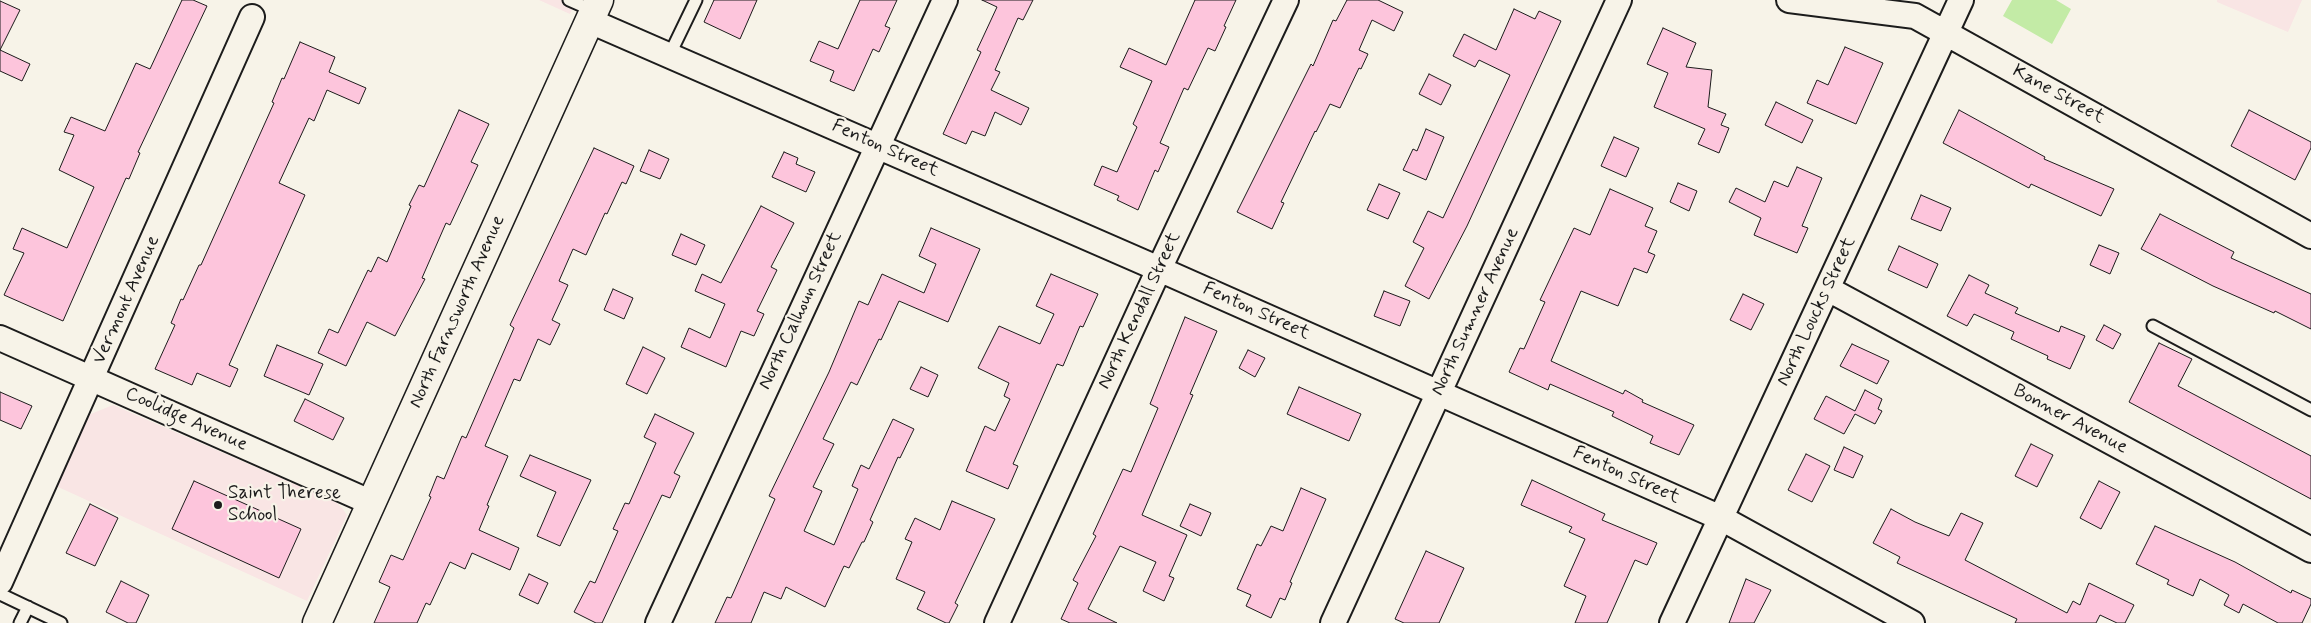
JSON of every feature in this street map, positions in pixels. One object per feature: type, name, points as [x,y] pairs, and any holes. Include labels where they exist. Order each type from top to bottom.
[{"type":"main road","name":"North Farnsworth Avenue","points":[[317,623],[594,11]]},
{"type":"street","name":"North Calhoun Street","points":[[658,623],[945,0]]},
{"type":"street","name":"North Kendall Street","points":[[997,623],[1159,269],[1286,0]]},
{"type":"street","name":"North Sumner Avenue","points":[[1333,623],[1619,0]]},
{"type":"street","name":"Kane Street","points":[[1789,0],[1915,16],[2311,236]]},
{"type":"street","name":"North Loucks Street","points":[[1672,623],[1961,0]]},
{"type":"street","name":"Fenton Street","points":[[594,11],[669,56],[1159,269],[1721,518],[1912,623]]},
{"type":"street","name":"Vermont Avenue","points":[[0,582],[252,17]]},
{"type":"street","name":"Bonner Avenue","points":[[1828,290],[2311,550]]},
{"type":"street","name":"Coolidge Avenue","points":[[0,338],[372,503]]},
{"type":"lane","points":[[570,0],[594,11]]},
{"type":"lane","points":[[669,56],[696,0]]},
{"type":"lane","points":[[2153,326],[2311,410]]},
{"type":"lane","points":[[0,594],[61,623]]},
{"type":"lane","points":[[20,623],[28,607]]},
{"type":"shaded area","points":[[539,0],[576,0],[570,14]]},
{"type":"shaded area","points":[[2217,0],[2302,0],[2288,32],[2217,2]]},
{"type":"shaded area","name":"Saint Therese School","points":[[113,405],[336,502],[342,508],[347,515],[307,601],[56,486],[86,416]]},
{"type":"green space","points":[[2012,0],[2056,0],[2071,9],[2052,44],[2003,16]]},
{"type":"building","points":[[182,0],[193,0],[207,6],[138,152],[140,153],[129,179],[126,178],[63,321],[4,295],[24,253],[13,249],[22,228],[67,248],[94,187],[59,170],[74,135],[64,132],[71,117],[105,131],[136,63],[150,69]]},
{"type":"building","points":[[714,0],[757,0],[740,39],[704,22]]},
{"type":"building","points":[[860,0],[897,0],[885,26],[890,28],[879,52],[873,49],[854,91],[830,81],[834,71],[810,61],[819,41],[838,49]]},
{"type":"building","points":[[982,0],[1033,0],[1023,20],[1018,18],[995,70],[1000,72],[991,90],[1029,108],[1021,125],[995,112],[985,136],[972,131],[966,144],[943,134],[981,52],[977,50],[997,7]]},
{"type":"building","points":[[1195,0],[1236,0],[1215,51],[1208,48],[1188,90],[1184,88],[1160,143],[1169,147],[1158,172],[1155,170],[1138,210],[1117,200],[1119,196],[1094,185],[1102,166],[1117,172],[1137,127],[1133,124],[1152,81],[1120,67],[1129,48],[1166,65]]},
{"type":"building","points":[[1347,0],[1378,0],[1403,12],[1394,31],[1372,20],[1359,50],[1368,54],[1361,69],[1359,68],[1340,108],[1330,104],[1281,202],[1284,203],[1272,229],[1237,212],[1311,64],[1313,66],[1333,20],[1336,21]]},
{"type":"building","points":[[0,1],[20,10],[0,50]]},
{"type":"building","points":[[1514,9],[1535,19],[1539,11],[1561,21],[1467,226],[1429,299],[1405,286],[1424,248],[1413,242],[1428,211],[1443,218],[1510,75],[1479,60],[1475,67],[1453,56],[1464,34],[1496,50]]},
{"type":"building","points":[[1663,28],[1696,43],[1686,67],[1712,70],[1708,107],[1726,114],[1721,125],[1729,128],[1719,153],[1698,144],[1705,129],[1654,107],[1668,73],[1647,64]]},
{"type":"building","points":[[300,42],[335,57],[329,72],[366,88],[359,104],[327,90],[314,121],[309,118],[279,183],[305,195],[229,365],[238,369],[230,387],[197,373],[192,385],[155,369],[175,325],[171,323],[181,299],[183,300],[199,265],[201,265],[274,103],[272,102],[282,78],[284,79]]},
{"type":"building","points":[[1845,47],[1883,63],[1856,124],[1807,103],[1817,80],[1828,85]]},
{"type":"building","points":[[0,50],[30,64],[22,81],[0,71]]},
{"type":"building","points":[[1429,74],[1451,85],[1441,105],[1419,94]]},
{"type":"building","points":[[1776,102],[1813,120],[1802,143],[1765,125]]},
{"type":"building","points":[[459,110],[489,124],[471,162],[478,165],[450,225],[446,223],[422,278],[425,279],[395,336],[367,322],[346,366],[318,353],[329,329],[338,333],[368,270],[371,272],[378,257],[387,262],[411,206],[409,205],[419,185],[424,187]]},
{"type":"building","points":[[1959,110],[2045,157],[2044,159],[2114,189],[2101,216],[2031,184],[2029,188],[1943,143]]},
{"type":"building","points":[[2249,110],[2311,142],[2311,148],[2295,180],[2231,146]]},
{"type":"building","points":[[1426,129],[1444,137],[1426,180],[1403,170],[1413,149],[1417,151]]},
{"type":"building","points":[[1614,137],[1639,148],[1626,177],[1601,166]]},
{"type":"building","points":[[594,148],[634,166],[626,184],[622,182],[607,214],[605,213],[586,255],[573,249],[559,281],[568,285],[552,320],[560,324],[550,345],[538,339],[520,381],[514,379],[485,446],[508,456],[487,505],[489,506],[479,530],[519,548],[510,570],[472,553],[465,569],[450,562],[430,605],[426,603],[417,623],[374,623],[390,587],[379,582],[391,555],[403,560],[431,497],[429,496],[437,476],[444,479],[462,436],[466,438],[514,328],[510,325]]},
{"type":"building","points":[[649,150],[669,159],[660,179],[640,171]]},
{"type":"building","points":[[784,152],[798,158],[796,164],[815,172],[806,192],[772,177]]},
{"type":"building","points":[[1797,167],[1822,178],[1802,226],[1808,228],[1797,253],[1754,235],[1761,218],[1729,202],[1736,188],[1765,202],[1774,181],[1788,187]]},
{"type":"building","points":[[1678,183],[1697,191],[1689,211],[1670,202]]},
{"type":"building","points":[[1379,184],[1400,193],[1388,219],[1367,210]]},
{"type":"building","points":[[1610,189],[1653,208],[1645,226],[1657,231],[1648,252],[1655,255],[1647,273],[1634,268],[1618,306],[1581,291],[1551,361],[1623,394],[1625,390],[1643,400],[1642,402],[1694,425],[1679,455],[1650,443],[1653,436],[1612,416],[1614,412],[1550,384],[1548,390],[1509,372],[1520,348],[1524,349],[1545,302],[1540,300],[1574,228],[1590,235]]},
{"type":"building","points":[[1921,195],[1951,208],[1941,231],[1911,219]]},
{"type":"building","points":[[761,206],[794,223],[771,267],[777,270],[757,311],[764,314],[754,336],[741,331],[726,367],[681,347],[689,328],[710,338],[725,304],[695,291],[702,274],[721,283]]},
{"type":"building","points":[[2160,214],[2234,252],[2231,258],[2311,294],[2311,329],[2275,311],[2274,313],[2213,286],[2141,249]]},
{"type":"building","points":[[931,228],[980,249],[948,322],[899,301],[857,385],[851,382],[823,439],[834,444],[813,487],[822,491],[804,531],[834,545],[858,489],[852,486],[861,465],[869,469],[893,419],[914,429],[900,458],[898,457],[870,520],[873,522],[864,542],[862,542],[849,568],[844,566],[825,607],[786,587],[781,599],[764,592],[751,623],[715,623],[727,597],[731,598],[775,499],[769,496],[829,372],[859,301],[868,305],[882,274],[924,293],[936,264],[919,256]]},
{"type":"building","points":[[681,234],[705,245],[696,265],[672,255]]},
{"type":"building","points":[[2099,245],[2119,253],[2110,274],[2090,265]]},
{"type":"building","points":[[1899,246],[1938,264],[1927,288],[1888,270]]},
{"type":"building","points":[[1051,274],[1098,294],[1083,327],[1080,326],[1063,366],[1057,364],[1013,464],[1018,466],[1008,489],[966,471],[985,426],[995,431],[1010,399],[1004,396],[1009,383],[978,368],[999,326],[1040,344],[1054,314],[1036,306]]},
{"type":"building","points":[[1969,275],[1989,285],[1985,293],[2018,308],[2015,313],[2059,332],[2061,326],[2085,336],[2070,369],[2047,359],[2048,356],[2011,339],[2014,332],[1974,314],[1967,326],[1947,316]]},
{"type":"building","points":[[613,289],[633,298],[624,319],[604,310]]},
{"type":"building","points":[[1384,291],[1410,301],[1400,326],[1374,316]]},
{"type":"building","points":[[1743,294],[1764,304],[1751,330],[1730,320]]},
{"type":"building","points":[[1185,317],[1217,331],[1190,394],[1193,395],[1142,515],[1187,535],[1169,576],[1174,578],[1164,601],[1143,591],[1156,562],[1120,546],[1088,609],[1117,623],[1070,623],[1061,619],[1078,583],[1073,580],[1096,536],[1093,534],[1123,469],[1131,472],[1158,408],[1150,404]]},
{"type":"building","points":[[2104,325],[2121,334],[2113,349],[2096,340]]},
{"type":"building","points":[[2159,343],[2192,359],[2178,386],[2311,456],[2311,499],[2129,402]]},
{"type":"building","points":[[1852,344],[1889,361],[1877,384],[1840,366]]},
{"type":"building","points":[[277,345],[323,364],[309,395],[264,376]]},
{"type":"building","points":[[643,347],[665,358],[647,394],[626,384]]},
{"type":"building","points":[[1248,350],[1265,358],[1255,377],[1239,368]]},
{"type":"building","points":[[921,367],[938,375],[928,397],[910,389]]},
{"type":"building","points":[[1299,387],[1361,414],[1349,441],[1287,414]]},
{"type":"building","points":[[1865,390],[1882,399],[1878,409],[1882,411],[1875,424],[1855,414],[1844,434],[1814,419],[1826,396],[1855,411]]},
{"type":"building","points":[[0,392],[32,406],[21,429],[0,420]]},
{"type":"building","points":[[305,399],[344,418],[333,440],[294,421]]},
{"type":"building","points":[[655,414],[694,433],[674,473],[680,476],[670,498],[662,495],[602,623],[596,623],[574,612],[590,581],[595,583],[618,531],[613,529],[625,503],[629,504],[656,443],[644,437]]},
{"type":"building","points":[[2031,444],[2053,455],[2037,487],[2015,476]]},
{"type":"building","points":[[1844,447],[1863,456],[1853,478],[1834,470]]},
{"type":"building","points":[[1806,454],[1830,466],[1812,502],[1788,490]]},
{"type":"building","points":[[530,455],[591,480],[560,546],[537,536],[556,492],[520,476]]},
{"type":"building","points":[[1532,480],[1605,514],[1602,520],[1657,543],[1647,565],[1635,560],[1607,623],[1575,623],[1586,596],[1564,586],[1585,539],[1569,532],[1572,527],[1521,505]]},
{"type":"building","points":[[194,481],[301,529],[279,578],[172,529]]},
{"type":"building","points":[[2099,481],[2120,492],[2101,529],[2080,518]]},
{"type":"building","points":[[1301,488],[1326,499],[1290,582],[1292,583],[1285,600],[1280,598],[1271,618],[1246,606],[1251,595],[1237,589],[1257,544],[1261,546],[1271,526],[1283,531]]},
{"type":"building","points":[[952,501],[995,519],[955,603],[958,605],[949,623],[946,623],[917,609],[925,592],[896,579],[912,542],[905,539],[915,518],[940,530]]},
{"type":"building","points":[[90,504],[118,518],[95,566],[66,553]]},
{"type":"building","points":[[1190,504],[1211,513],[1201,536],[1180,526]]},
{"type":"building","points":[[1891,509],[1915,522],[1949,536],[1961,513],[1983,523],[1965,560],[2067,613],[2073,601],[2080,605],[2089,583],[2134,605],[2125,623],[2117,623],[2100,615],[2096,623],[2015,623],[2017,619],[1897,563],[1900,557],[1873,543]]},
{"type":"building","points":[[2155,526],[2235,562],[2291,593],[2292,590],[2311,599],[2311,604],[2302,623],[2278,623],[2243,604],[2239,613],[2224,605],[2229,595],[2200,579],[2193,596],[2167,584],[2169,580],[2136,564]]},
{"type":"building","points":[[1426,551],[1464,568],[1439,623],[1404,623],[1395,619]]},
{"type":"building","points":[[529,574],[548,583],[538,604],[519,595]]},
{"type":"building","points":[[1746,579],[1771,590],[1754,623],[1729,623]]},
{"type":"building","points":[[121,581],[149,595],[136,623],[128,623],[106,612]]},
{"type":"place","name":"Saint Therese School","points":[[218,505]]}]
